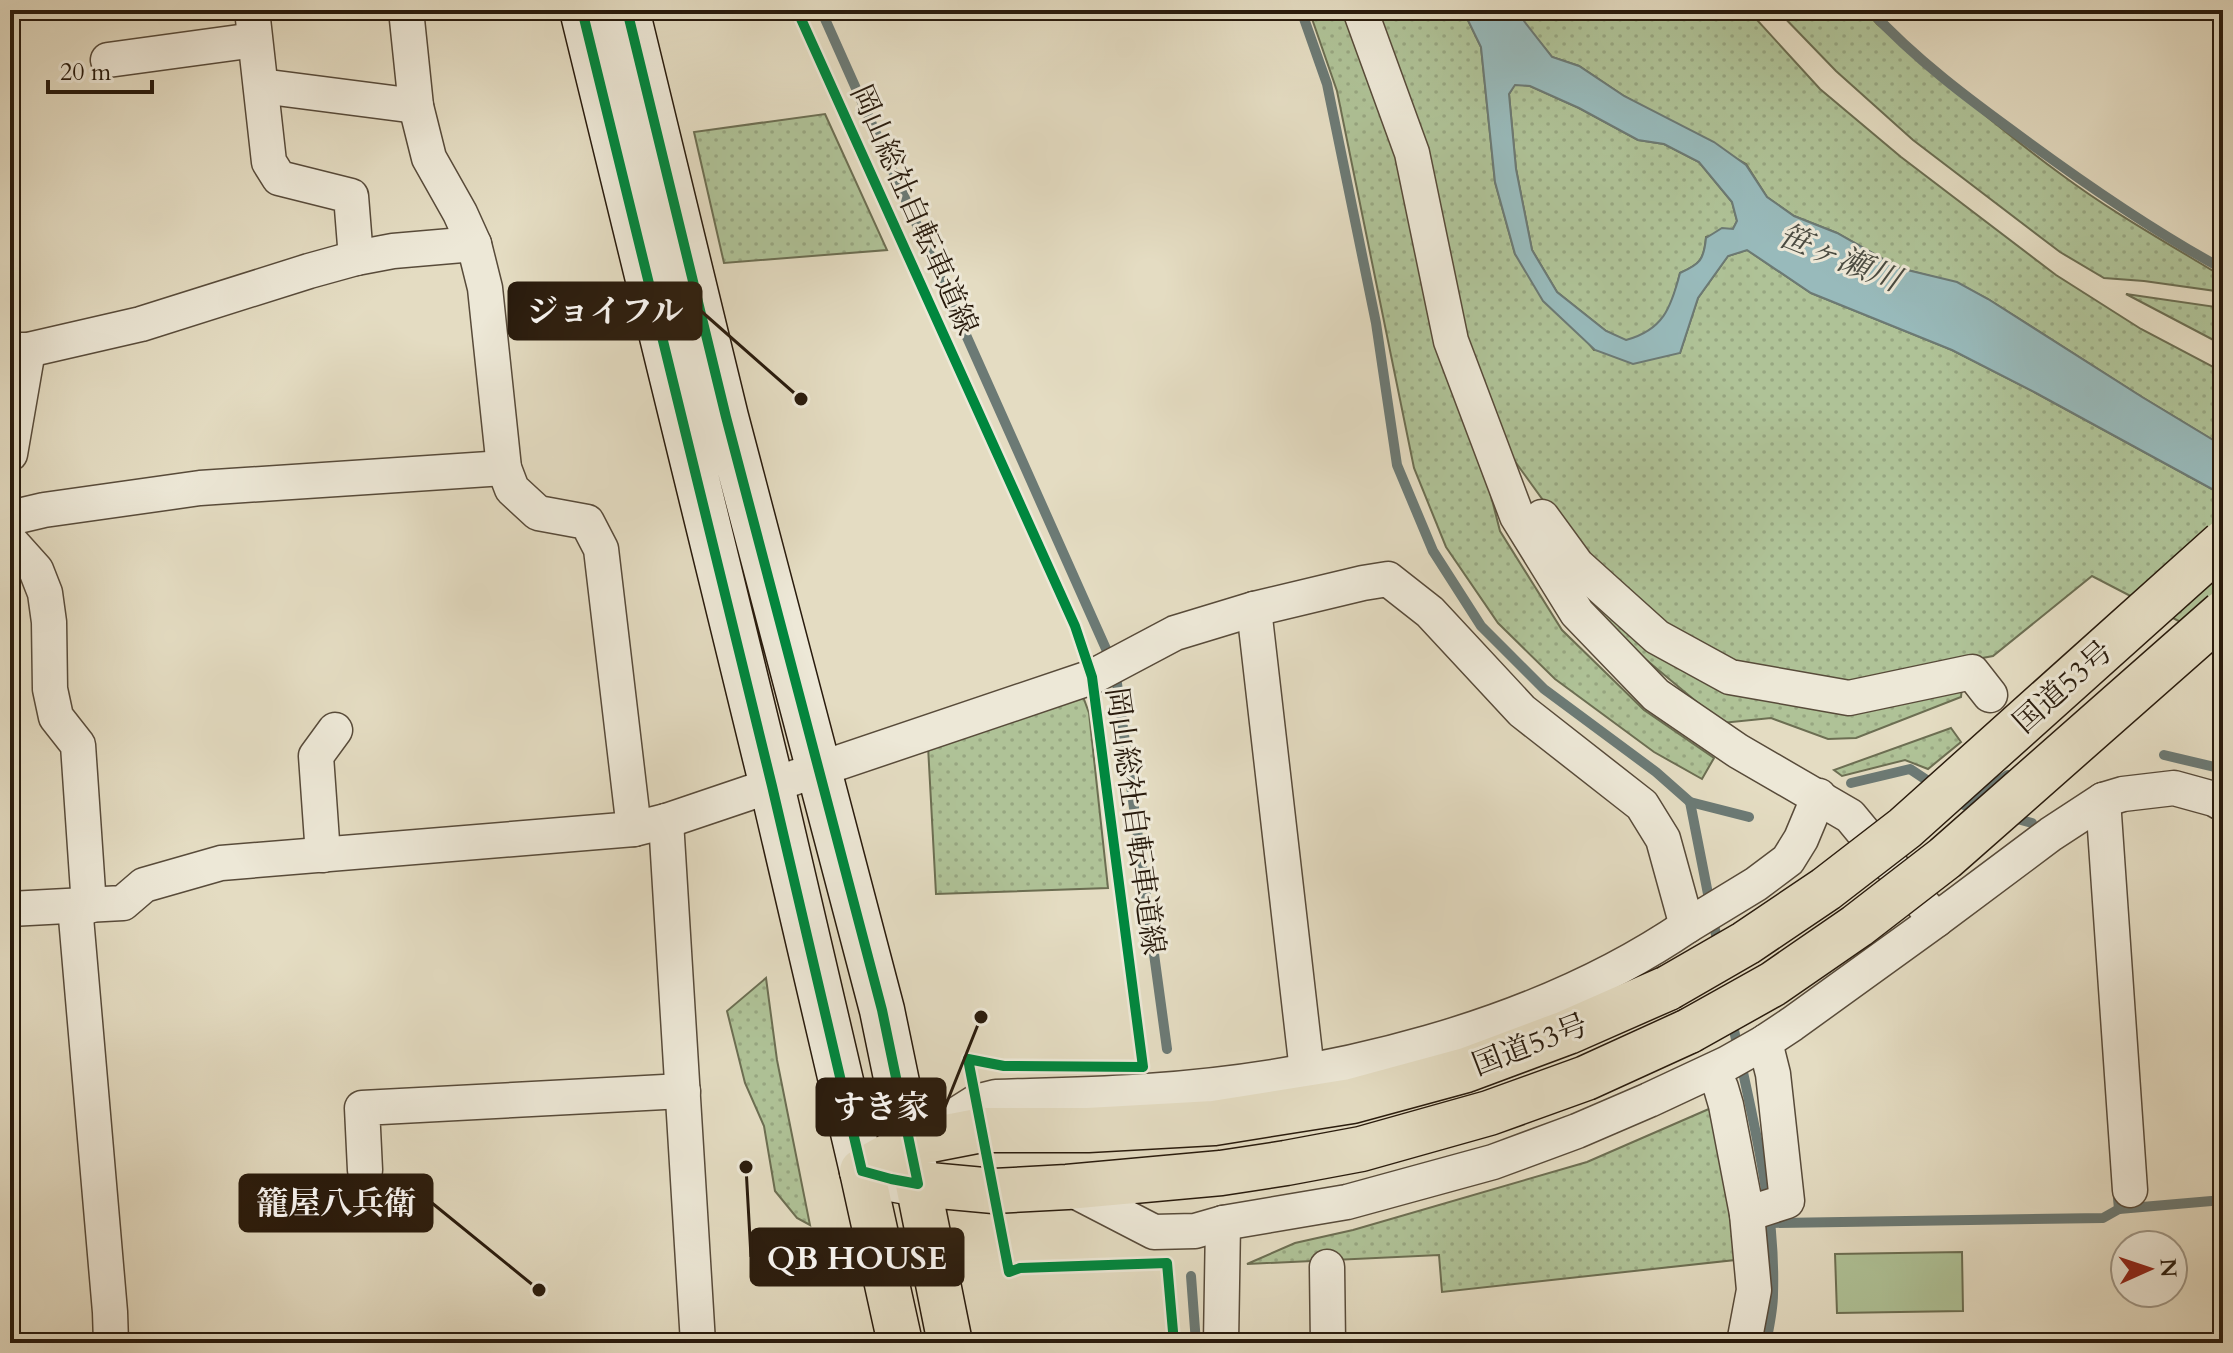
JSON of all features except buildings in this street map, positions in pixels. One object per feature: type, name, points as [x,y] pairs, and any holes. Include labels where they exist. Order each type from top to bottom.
[{"type":"highway","name":"国道53号","points":[[862,1171],[914,1164],[982,1130],[1088,1130],[1214,1123],[1352,1101],[1466,1070],[1568,1032],[1668,988],[1758,935],[1826,889],[1905,828],[2223,543]]},
{"type":"highway","name":"国道53号","points":[[914,1164],[994,1191],[1221,1173],[1361,1149],[1489,1113],[1586,1078],[1689,1031],[1773,984],[1857,926],[1945,858],[2223,613]]},
{"type":"highway","points":[[914,1164],[950,1343]]},
{"type":"highway","points":[[862,1171],[900,1343]]},
{"type":"highway","points":[[936,1273],[956,1221],[994,1191]]},
{"type":"street","points":[[406,10],[416,106],[429,158],[474,244],[485,288],[504,468],[512,489],[538,513],[587,522],[601,549],[650,825],[683,1091],[698,1343]]},
{"type":"street","points":[[582,10],[772,786],[862,1171]]},
{"type":"street","points":[[627,10],[726,417],[882,1010],[914,1164]]},
{"type":"street","points":[[1360,10],[1412,153],[1451,341],[1517,516],[1577,613],[1656,695],[1738,751],[1850,816],[1936,920]]},
{"type":"street","points":[[108,60],[253,25],[269,162],[279,178],[351,196],[356,258]]},
{"type":"street","points":[[261,86],[416,106]]},
{"type":"street","points":[[10,454],[19,350],[141,324],[356,258],[393,251],[474,244]]},
{"type":"street","points":[[10,518],[44,510],[200,488],[504,468]]},
{"type":"street","points":[[1517,516],[1540,514],[1577,565],[1657,637],[1730,677],[1849,698],[1972,672],[1990,695]]},
{"type":"street","points":[[10,541],[36,570],[45,593],[49,622],[50,689],[56,717],[78,745],[82,906],[111,1343]]},
{"type":"street","points":[[10,909],[123,903],[144,885],[221,863],[650,825],[1092,677],[1175,633],[1254,609],[1388,579],[1430,612],[1522,711],[1642,805],[1703,916]]},
{"type":"street","points":[[1254,609],[1307,1071]]},
{"type":"street","points":[[323,855],[316,756],[335,730]]},
{"type":"street","points":[[1067,1187],[1154,1232],[1195,1231],[1223,1223],[1347,1202],[1493,1162],[1577,1131],[1739,1056],[2103,800],[2123,794],[2174,788],[2223,804]]},
{"type":"street","points":[[914,1164],[976,1102],[996,1097],[1149,1091],[1249,1081],[1389,1053],[1531,1008],[1629,963],[1756,884],[1788,860],[1801,839],[1819,796]]},
{"type":"street","points":[[2103,800],[2130,1190]]},
{"type":"street","points":[[1739,1056],[1721,1088],[1760,1210],[1754,1290],[1744,1343]]},
{"type":"street","points":[[1739,1056],[1773,1074],[1787,1201],[1760,1210]]},
{"type":"street","points":[[365,1170],[362,1108],[683,1091]]},
{"type":"street","points":[[1221,1343],[1223,1223]]},
{"type":"street","points":[[1327,1267],[1328,1343]]},
{"type":"green space","points":[[1309,10],[1350,10],[1404,156],[1500,531],[1562,630],[1644,710],[1714,758],[1702,779],[1654,752],[1555,679],[1498,623],[1446,547],[1414,468],[1337,91]]},
{"type":"green space","points":[[1372,10],[1463,10],[1481,47],[1495,182],[1515,254],[1594,350],[1680,353],[1698,298],[1728,256],[1747,250],[1811,293],[1952,350],[2223,495],[2223,644],[2092,576],[1993,656],[1847,683],[1733,663],[1664,624],[1582,554],[1498,438],[1460,336]]},
{"type":"green space","points":[[1519,10],[1748,10],[1820,89],[1901,157],[2056,275],[2141,329],[2223,372],[2223,446],[1988,299],[1957,283],[1899,268],[1837,233],[1794,216],[1767,197],[1746,164],[1624,96],[1579,66],[1552,57],[1523,21]]},
{"type":"green space","points":[[1777,10],[1865,10],[1945,82],[2062,175],[2223,277],[2223,292],[2104,278],[2060,252],[1913,140],[1836,71]]},
{"type":"green space","points":[[1515,84],[1530,86],[1638,140],[1664,144],[1699,162],[1732,202],[1737,221],[1733,229],[1706,237],[1700,260],[1680,273],[1669,307],[1649,331],[1626,341],[1606,331],[1557,292],[1532,250],[1516,169],[1509,94]]},
{"type":"green space","points":[[825,114],[887,250],[724,263],[694,132]]},
{"type":"green space","points":[[2126,294],[2223,308],[2223,345]]},
{"type":"green space","points":[[1585,590],[1723,688],[1962,687],[1961,697],[1856,738],[1828,739],[1771,718],[1722,723],[1632,648],[1580,594]]},
{"type":"green space","points":[[1081,691],[1089,713],[1108,888],[936,894],[928,746]]},
{"type":"green space","points":[[1951,728],[1961,742],[1928,769],[1905,760],[1842,776],[1834,770]]},
{"type":"green space","points":[[766,978],[777,1060],[810,1225],[797,1218],[775,1191],[764,1126],[745,1083],[727,1011]]},
{"type":"green space","points":[[1718,1105],[1744,1259],[1442,1292],[1439,1255],[1247,1264],[1295,1243],[1353,1230],[1587,1162]]},
{"type":"green space","points":[[1962,1252],[1963,1311],[1837,1313],[1835,1254]]},
{"type":"water","name":"笹ヶ瀬川","points":[[1463,10],[1519,10],[1552,57],[1579,66],[1624,96],[1714,142],[1746,165],[1767,197],[1794,216],[1837,233],[1899,268],[1957,282],[2223,446],[2223,495],[1952,350],[1811,293],[1747,250],[1728,256],[1698,298],[1680,353],[1633,364],[1595,350],[1543,301],[1515,254],[1495,182],[1481,47]],"holes":[[[1515,85],[1530,86],[1638,140],[1664,144],[1699,162],[1732,202],[1737,221],[1733,229],[1722,228],[1706,238],[1700,260],[1680,273],[1664,316],[1639,336],[1626,340],[1606,331],[1557,292],[1532,250],[1516,169],[1509,94]]]},
{"type":"waterway","points":[[821,10],[1115,669],[1167,1049]]},
{"type":"waterway","points":[[1301,10],[1327,84],[1376,323],[1397,465],[1433,551],[1481,626],[1544,689],[1656,772],[1690,802],[1749,817]]},
{"type":"waterway","points":[[1870,10],[1963,94],[2072,174],[2223,269]]},
{"type":"waterway","points":[[2164,755],[2223,769]]},
{"type":"waterway","points":[[1851,783],[1910,769],[1937,787]]},
{"type":"waterway","points":[[1964,805],[2008,775]]},
{"type":"waterway","points":[[1690,802],[1718,945]]},
{"type":"waterway","points":[[2010,817],[2032,823]]},
{"type":"waterway","points":[[1732,1020],[1760,1156],[1770,1225],[1773,1300],[1766,1343]]},
{"type":"waterway","points":[[2117,1188],[2119,1209],[2223,1200]]},
{"type":"waterway","points":[[1771,1223],[2103,1218],[2119,1209]]},
{"type":"waterway","points":[[1191,1276],[1196,1343]]},
{"type":"cycle path","points":[[582,10],[772,786],[862,1171],[918,1184],[882,1010],[726,417],[627,10]]},
{"type":"cycle path","name":"岡山総社自転車道線","points":[[797,10],[1075,626],[1092,677],[1143,1067],[1004,1066],[968,1059],[1009,1272],[1020,1268],[1167,1263],[1174,1343]]},
{"type":"place","name":"ジョイフル","points":[[801,399]]},
{"type":"place","name":"すき家","points":[[981,1017]]},
{"type":"place","name":"QB HOUSE","points":[[746,1167]]},
{"type":"place","name":"籠屋八兵衛","points":[[539,1290]]}]
